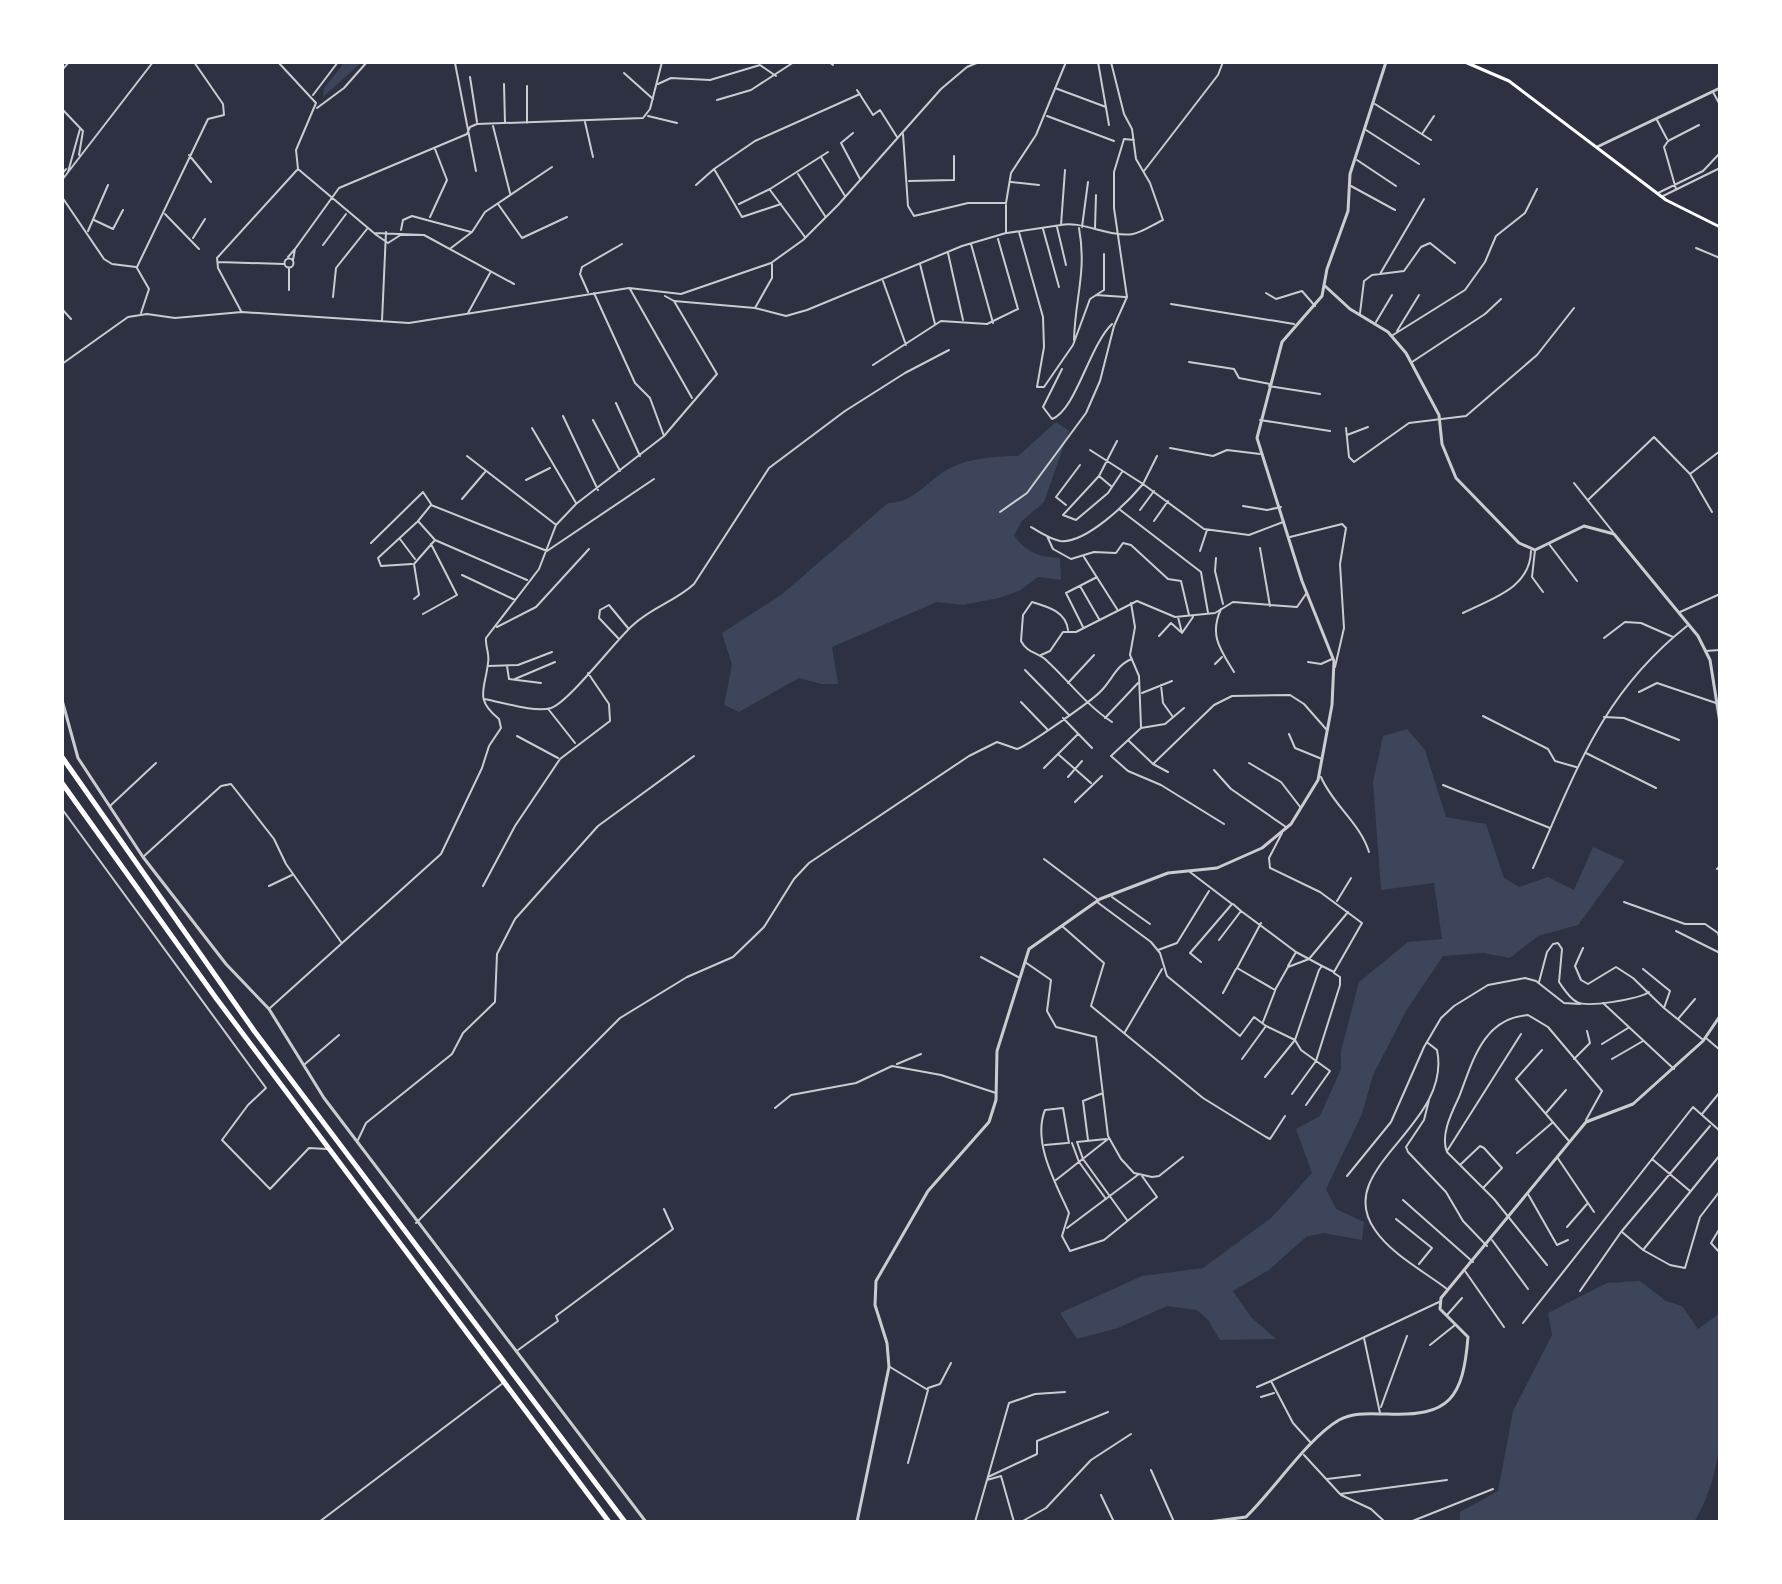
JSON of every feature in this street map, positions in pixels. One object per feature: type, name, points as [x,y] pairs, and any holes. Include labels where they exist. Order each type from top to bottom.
[{"type":"highway","points":[[62,757],[255,1032],[625,1522]]},
{"type":"highway","points":[[62,783],[330,1151],[609,1522]]},
{"type":"main road","points":[[1465,62],[1509,81],[1662,197],[1720,227]]},
{"type":"street","points":[[62,70],[69,62]]},
{"type":"street","points":[[62,180],[153,62]]},
{"type":"street","points":[[137,267],[208,119],[224,115],[223,104],[194,62]]},
{"type":"street","points":[[278,62],[312,96],[316,109]]},
{"type":"street","points":[[312,96],[338,62]]},
{"type":"street","points":[[367,62],[344,88],[316,109],[296,150],[298,169],[386,243]]},
{"type":"street","points":[[646,115],[662,62]]},
{"type":"street","points":[[717,100],[751,90],[794,62]]},
{"type":"street","points":[[62,364],[128,317],[141,314],[175,318],[242,312],[409,323],[629,288],[663,294],[687,293],[771,263],[805,238],[957,74],[979,62]]},
{"type":"street","points":[[1006,233],[1006,203],[1011,173],[1045,116],[1066,62]]},
{"type":"street","points":[[1098,62],[1109,125]]},
{"type":"street","points":[[674,301],[755,308],[786,316],[970,243],[998,238],[1006,233],[1069,223],[1081,228],[1133,234],[1163,220],[1136,159],[1134,140],[1111,62]]},
{"type":"street","points":[[1143,171],[1218,75],[1223,62]]},
{"type":"street","points":[[1335,668],[1288,537],[1257,438],[1282,342],[1294,324],[1315,306],[1325,286],[1327,269],[1348,211],[1349,184],[1386,62]]},
{"type":"street","points":[[455,63],[476,171]]},
{"type":"street","points":[[657,84],[671,78],[710,80],[759,63],[776,76]]},
{"type":"street","points":[[624,73],[653,99]]},
{"type":"street","points":[[470,77],[477,124]]},
{"type":"street","points":[[504,84],[505,123]]},
{"type":"street","points":[[527,86],[527,124]]},
{"type":"street","points":[[1054,88],[1107,107]]},
{"type":"street","points":[[1597,148],[1720,88]]},
{"type":"street","points":[[857,90],[873,115],[880,110],[898,138]]},
{"type":"street","points":[[1712,92],[1720,105]]},
{"type":"street","points":[[696,185],[755,141],[860,94]]},
{"type":"street","points":[[1374,103],[1431,140]]},
{"type":"street","points":[[62,109],[83,131],[79,157]]},
{"type":"street","points":[[284,264],[339,188],[365,174],[467,134],[470,127],[477,124],[584,121],[646,115],[677,123]]},
{"type":"street","points":[[1045,116],[1114,141]]},
{"type":"street","points":[[1422,134],[1434,116]]},
{"type":"street","points":[[1657,119],[1668,141]]},
{"type":"street","points":[[584,121],[593,157]]},
{"type":"street","points":[[493,124],[510,194]]},
{"type":"street","points":[[1676,189],[1664,147],[1668,141],[1699,125]]},
{"type":"street","points":[[62,174],[68,170],[80,127]]},
{"type":"street","points":[[1366,130],[1419,164]]},
{"type":"street","points":[[853,133],[841,143],[861,180]]},
{"type":"street","points":[[903,133],[908,206],[914,216],[968,203],[1006,203]]},
{"type":"street","points":[[1000,512],[1027,493],[1086,413],[1100,381],[1115,322],[1127,297],[1117,233],[1114,172],[1124,139],[1134,140]]},
{"type":"street","points":[[430,218],[447,180],[435,148]]},
{"type":"street","points":[[737,205],[770,189],[828,152]]},
{"type":"street","points":[[1657,193],[1703,171],[1720,153]]},
{"type":"street","points":[[189,154],[211,182]]},
{"type":"street","points":[[907,181],[954,180],[954,156]]},
{"type":"street","points":[[821,157],[845,197]]},
{"type":"street","points":[[1356,159],[1396,186]]},
{"type":"street","points":[[450,249],[472,232],[485,212],[552,167]]},
{"type":"street","points":[[1662,197],[1720,168]]},
{"type":"street","points":[[216,262],[298,169]]},
{"type":"street","points":[[714,169],[742,217],[781,204]]},
{"type":"street","points":[[1065,170],[1059,226],[1066,265]]},
{"type":"street","points":[[797,172],[826,217]]},
{"type":"street","points":[[1010,182],[1039,185]]},
{"type":"street","points":[[1073,345],[1075,309],[1084,272],[1081,228],[1088,182]]},
{"type":"street","points":[[1349,184],[1395,210]]},
{"type":"street","points":[[87,232],[108,185]]},
{"type":"street","points":[[770,189],[805,238]]},
{"type":"street","points":[[1392,336],[1465,290],[1485,262],[1496,236],[1525,213],[1537,189]]},
{"type":"street","points":[[1095,229],[1096,195]]},
{"type":"street","points":[[62,197],[104,259],[112,264],[137,267]]},
{"type":"street","points":[[1380,275],[1424,199]]},
{"type":"street","points":[[498,203],[522,238],[567,217]]},
{"type":"street","points":[[92,220],[111,229],[123,210]]},
{"type":"street","points":[[323,245],[347,212]]},
{"type":"street","points":[[164,213],[199,249]]},
{"type":"street","points":[[403,232],[403,220],[412,216],[430,218],[472,232]]},
{"type":"street","points":[[192,239],[205,219]]},
{"type":"street","points":[[333,297],[336,268],[368,228]]},
{"type":"street","points":[[1043,228],[1059,287]]},
{"type":"street","points":[[382,322],[386,232]]},
{"type":"street","points":[[386,243],[403,232]]},
{"type":"street","points":[[1019,232],[1043,317],[1044,347],[1037,387],[1044,387],[1063,364]]},
{"type":"street","points":[[374,233],[424,235],[514,284]]},
{"type":"street","points":[[873,365],[935,324],[963,320],[993,323],[1018,309],[998,238]]},
{"type":"street","points":[[970,243],[993,323]]},
{"type":"street","points":[[1360,315],[1364,281],[1404,271],[1421,247],[1430,243],[1455,263]]},
{"type":"street","points":[[588,293],[580,274],[582,267],[622,244]]},
{"type":"street","points":[[1696,248],[1720,258]]},
{"type":"street","points":[[289,290],[289,267],[295,249]]},
{"type":"street","points":[[948,252],[963,320]]},
{"type":"street","points":[[1104,254],[1104,290],[1090,299],[1073,345],[1043,407],[1052,419],[1065,410],[1098,341],[1115,322]]},
{"type":"street","points":[[286,259],[293,261]]},
{"type":"street","points":[[216,262],[284,264],[289,267]]},
{"type":"street","points":[[216,262],[242,312]]},
{"type":"street","points":[[755,308],[772,278],[771,263]]},
{"type":"street","points":[[920,263],[935,324]]},
{"type":"street","points":[[137,267],[149,289],[141,314]]},
{"type":"street","points":[[467,314],[491,272]]},
{"type":"street","points":[[882,279],[906,345]]},
{"type":"street","points":[[1325,286],[1392,336],[1412,362],[1441,421],[1442,444],[1456,478],[1519,543],[1533,550]]},
{"type":"street","points":[[629,288],[693,399]]},
{"type":"street","points":[[1266,293],[1276,299],[1302,291],[1315,306]]},
{"type":"street","points":[[594,292],[635,383],[650,398],[664,436]]},
{"type":"street","points":[[269,1009],[446,848],[489,746],[501,728],[499,719],[485,709],[483,699],[488,666],[485,642],[493,628],[529,581],[547,551],[556,525],[576,504],[664,436],[717,374],[674,301],[663,294]]},
{"type":"street","points":[[1096,295],[1127,297]]},
{"type":"street","points":[[1376,323],[1392,295]]},
{"type":"street","points":[[1397,333],[1419,295]]},
{"type":"street","points":[[1412,362],[1485,314],[1501,299]]},
{"type":"street","points":[[1171,304],[1294,324]]},
{"type":"street","points":[[1346,428],[1349,457],[1354,462],[1409,423],[1466,416],[1526,366],[1574,308]]},
{"type":"street","points":[[62,309],[71,319]]},
{"type":"street","points":[[483,699],[548,709],[565,702],[587,673],[629,629],[659,604],[683,594],[694,584],[769,468],[845,411],[905,373],[949,350]]},
{"type":"street","points":[[1189,362],[1234,369],[1239,378],[1320,394]]},
{"type":"street","points":[[616,403],[640,456]]},
{"type":"street","points":[[563,416],[598,490]]},
{"type":"street","points":[[593,420],[620,471]]},
{"type":"street","points":[[1260,420],[1330,431]]},
{"type":"street","points":[[1345,435],[1368,427]]},
{"type":"street","points":[[532,428],[576,504]]},
{"type":"street","points":[[1589,499],[1654,437],[1690,474],[1712,512]]},
{"type":"street","points":[[1117,441],[1099,476],[1068,506],[1063,515],[1075,520],[1113,488],[1122,472]]},
{"type":"street","points":[[1170,448],[1213,456],[1227,450],[1262,454]]},
{"type":"street","points":[[1090,450],[1155,490],[1197,526],[1207,530],[1249,535],[1283,522]]},
{"type":"street","points":[[1690,474],[1720,451]]},
{"type":"street","points":[[467,456],[556,525]]},
{"type":"street","points":[[1031,527],[1059,541],[1072,539],[1103,523],[1143,484],[1157,456]]},
{"type":"street","points":[[1068,506],[1056,497],[1080,465]]},
{"type":"street","points":[[526,480],[552,467]]},
{"type":"street","points":[[462,499],[486,471]]},
{"type":"street","points":[[1099,476],[1113,488]]},
{"type":"street","points":[[547,551],[654,479]]},
{"type":"street","points":[[1574,483],[1680,612],[1705,651],[1720,723]]},
{"type":"street","points":[[1140,510],[1155,490]]},
{"type":"street","points":[[371,543],[423,492],[431,505],[547,551]]},
{"type":"street","points":[[1154,521],[1169,500]]},
{"type":"street","points":[[431,505],[378,558],[379,565],[415,562],[435,540]]},
{"type":"street","points":[[1243,506],[1267,510],[1281,507]]},
{"type":"street","points":[[1119,509],[1201,572],[1208,615]]},
{"type":"street","points":[[418,521],[435,540],[529,581]]},
{"type":"street","points":[[1288,537],[1342,524],[1346,528],[1340,564],[1343,637],[1335,668],[1320,774],[1302,809],[1269,858],[1270,868],[1336,902],[1362,925],[1334,972]]},
{"type":"street","points":[[1533,550],[1584,526],[1614,534]]},
{"type":"street","points":[[1200,551],[1207,530]]},
{"type":"street","points":[[1047,536],[1050,545],[1062,556],[1071,559],[1116,553],[1123,543],[1131,545],[1167,579],[1181,581],[1192,616],[1182,633]]},
{"type":"street","points":[[400,538],[415,562],[419,595],[414,599]]},
{"type":"street","points":[[1548,543],[1577,581]]},
{"type":"street","points":[[423,614],[457,595],[431,544]]},
{"type":"street","points":[[1260,548],[1270,607]]},
{"type":"street","points":[[493,628],[536,607],[589,549]]},
{"type":"street","points":[[1533,550],[1532,577],[1543,592]]},
{"type":"street","points":[[1463,613],[1524,579],[1530,568],[1533,550]]},
{"type":"street","points":[[1084,556],[1117,610]]},
{"type":"street","points":[[1216,558],[1215,571],[1222,607],[1214,624],[1214,639],[1234,672]]},
{"type":"street","points":[[462,575],[516,600]]},
{"type":"street","points":[[1083,628],[1066,593],[1097,577]]},
{"type":"street","points":[[1080,585],[1099,620]]},
{"type":"street","points":[[1068,632],[1064,617],[1049,606],[1029,603],[1023,615],[1020,639],[1031,653],[1041,655],[1050,651],[1060,634],[1068,632],[1083,628],[1141,600],[1178,617],[1208,615],[1229,602],[1249,601],[1270,607],[1300,606],[1307,593]]},
{"type":"street","points":[[1680,612],[1720,594]]},
{"type":"street","points":[[1131,603],[1135,625],[1129,648],[1141,693],[1141,728]]},
{"type":"street","points":[[619,639],[599,618],[600,610],[609,605],[629,629]]},
{"type":"street","points":[[1159,636],[1173,617]]},
{"type":"street","points":[[1178,617],[1182,633]]},
{"type":"street","points":[[1604,638],[1628,622],[1638,622],[1673,637]]},
{"type":"street","points":[[1171,623],[1182,633]]},
{"type":"street","points":[[1533,868],[1584,752],[1603,717],[1631,678],[1688,625]]},
{"type":"street","points":[[1705,651],[1720,650]]},
{"type":"street","points":[[488,666],[518,665],[552,652]]},
{"type":"street","points":[[1041,655],[1088,703],[1112,722]]},
{"type":"street","points":[[1068,684],[1094,655]]},
{"type":"street","points":[[1215,664],[1224,655]]},
{"type":"street","points":[[1308,662],[1321,664],[1333,658]]},
{"type":"street","points":[[416,1223],[620,1018],[687,977],[733,957],[764,927],[794,879],[823,853],[969,756],[998,741],[1022,748],[1062,717],[1088,703],[1119,667],[1132,659]]},
{"type":"street","points":[[514,680],[555,662]]},
{"type":"street","points":[[507,665],[507,677],[541,683]]},
{"type":"street","points":[[1025,670],[1070,715]]},
{"type":"street","points":[[483,886],[515,826],[560,759],[610,721],[609,704],[587,673]]},
{"type":"street","points":[[1141,693],[1172,681]]},
{"type":"street","points":[[1105,718],[1139,682]]},
{"type":"street","points":[[1639,692],[1657,683],[1718,703]]},
{"type":"street","points":[[1161,685],[1163,703],[1173,717]]},
{"type":"street","points":[[1153,764],[1214,705],[1232,696],[1293,697],[1327,730]]},
{"type":"street","points":[[62,700],[75,753],[143,857],[226,964],[269,1009],[324,1098],[357,1143],[646,1522]]},
{"type":"street","points":[[1021,702],[1048,730]]},
{"type":"street","points":[[1184,708],[1165,724],[1141,728],[1111,756],[1125,769],[1161,785],[1224,824]]},
{"type":"street","points":[[548,709],[576,745]]},
{"type":"street","points":[[1483,716],[1548,749],[1555,761],[1578,768]]},
{"type":"street","points":[[1062,717],[1092,748]]},
{"type":"street","points":[[1603,717],[1624,718],[1679,740]]},
{"type":"street","points":[[1044,768],[1078,734]]},
{"type":"street","points":[[1289,734],[1295,748],[1323,760]]},
{"type":"street","points":[[517,736],[560,759]]},
{"type":"street","points":[[1128,740],[1153,764],[1168,772]]},
{"type":"street","points":[[1584,752],[1656,788]]},
{"type":"street","points":[[1058,755],[1091,783]]},
{"type":"street","points":[[357,1143],[366,1123],[452,1054],[463,1033],[495,1002],[497,954],[510,927],[535,896],[598,826],[694,756]]},
{"type":"street","points":[[1068,777],[1082,761]]},
{"type":"street","points":[[109,806],[156,763]]},
{"type":"street","points":[[1249,763],[1281,782],[1302,809]]},
{"type":"street","points":[[1214,770],[1231,789],[1285,830]]},
{"type":"street","points":[[1320,774],[1328,793],[1364,837],[1369,852]]},
{"type":"street","points":[[1075,802],[1091,783],[1102,776]]},
{"type":"street","points":[[143,857],[226,783],[238,790],[274,839],[294,875],[342,943]]},
{"type":"street","points":[[1443,785],[1551,828]]},
{"type":"street","points":[[62,809],[266,1088],[248,1105],[222,1140],[270,1189],[309,1148],[330,1151]]},
{"type":"street","points":[[857,1522],[889,1367],[887,1343],[875,1305],[876,1281],[928,1191],[989,1122],[997,1093],[996,1058],[1018,977],[1032,945],[1110,895],[1168,873],[1217,868],[1262,848],[1285,830]]},
{"type":"street","points":[[1044,859],[1158,950],[1167,976],[1240,1036],[1254,1017],[1295,1040],[1330,1071],[1306,1105]]},
{"type":"street","points":[[1190,872],[1296,952],[1340,977],[1316,1061],[1292,1094]]},
{"type":"street","points":[[269,886],[294,875]]},
{"type":"street","points":[[1336,902],[1351,878]]},
{"type":"street","points":[[1158,950],[1177,943],[1210,890]]},
{"type":"street","points":[[1110,895],[1150,924]]},
{"type":"street","points":[[1624,902],[1685,924],[1705,924],[1718,933],[1720,940]]},
{"type":"street","points":[[1201,962],[1190,953],[1232,904]]},
{"type":"street","points":[[1219,940],[1241,911]]},
{"type":"street","points":[[1288,967],[1309,959],[1349,911]]},
{"type":"street","points":[[1223,993],[1261,923]]},
{"type":"street","points":[[1061,925],[1104,963],[1090,1004],[1203,1098],[1270,1139],[1285,1116]]},
{"type":"street","points":[[1676,931],[1720,953]]},
{"type":"street","points":[[1538,983],[1547,952],[1553,944],[1560,944],[1559,982],[1580,1004]]},
{"type":"street","points":[[1583,948],[1575,966],[1581,980],[1588,984],[1616,967],[1720,1050]]},
{"type":"street","points":[[1242,1059],[1264,1025],[1275,990],[1296,952]]},
{"type":"street","points":[[981,957],[1018,977]]},
{"type":"street","points":[[1024,961],[1051,980],[1047,1011],[1056,1027],[1096,1037],[1109,1138],[1121,1159],[1140,1175],[1157,1197],[1093,1246],[1070,1251],[1062,1236],[1069,1213],[1044,1146],[1043,1113],[1062,1106],[1070,1143],[1079,1162],[1106,1199]]},
{"type":"street","points":[[1265,1077],[1295,1040],[1322,966]]},
{"type":"street","points":[[1125,1032],[1163,968]]},
{"type":"street","points":[[1237,968],[1275,990]]},
{"type":"street","points":[[1643,969],[1670,991],[1664,1008]]},
{"type":"street","points":[[1347,1176],[1391,1122],[1427,1042],[1443,1015],[1485,986],[1517,979],[1538,983],[1564,1003],[1580,1004],[1637,998],[1649,992]]},
{"type":"street","points":[[1678,1019],[1695,999]]},
{"type":"street","points":[[1602,1002],[1674,1069]]},
{"type":"street","points":[[1257,1387],[1439,1302],[1492,1240],[1510,1217],[1527,1194],[1569,1141],[1586,1122],[1602,1091],[1548,1027],[1532,1015],[1516,1016],[1500,1024],[1477,1049],[1451,1116],[1445,1141],[1447,1152],[1510,1217],[1547,1265]]},
{"type":"street","points":[[1586,1122],[1633,1104],[1705,1039],[1720,1016]]},
{"type":"street","points":[[1602,1044],[1629,1027]]},
{"type":"street","points":[[1574,1059],[1590,1043],[1587,1031]]},
{"type":"street","points":[[1447,1152],[1521,1034]]},
{"type":"street","points":[[305,1064],[339,1035]]},
{"type":"street","points":[[1612,1059],[1644,1041]]},
{"type":"street","points":[[1427,1042],[1437,1050],[1438,1057],[1424,1120],[1406,1147],[1446,1192],[1463,1221],[1487,1246]]},
{"type":"street","points":[[1542,1050],[1516,1079],[1569,1141]]},
{"type":"street","points":[[775,1108],[795,1093],[819,1092],[856,1083],[921,1054]]},
{"type":"street","points":[[892,1066],[941,1075],[997,1093]]},
{"type":"street","points":[[1545,1114],[1566,1090]]},
{"type":"street","points":[[1701,1115],[1720,1092]]},
{"type":"street","points":[[1088,1141],[1083,1101],[1103,1093]]},
{"type":"street","points":[[1429,1099],[1420,1117],[1371,1177],[1364,1195],[1365,1206],[1375,1231],[1448,1290]]},
{"type":"street","points":[[1523,1323],[1693,1107],[1720,1131]]},
{"type":"street","points":[[1517,1153],[1553,1122]]},
{"type":"street","points":[[1580,1291],[1621,1232],[1712,1124]]},
{"type":"street","points":[[1044,1146],[1109,1138]]},
{"type":"street","points":[[1055,1181],[1109,1138]]},
{"type":"street","points":[[1077,1142],[1083,1159],[1128,1221]]},
{"type":"street","points":[[1460,1166],[1480,1146],[1484,1148],[1502,1168],[1483,1188]]},
{"type":"street","points":[[1643,1250],[1720,1155]]},
{"type":"street","points":[[1066,1228],[1140,1175],[1159,1176],[1183,1157]]},
{"type":"street","points":[[1557,1157],[1594,1212]]},
{"type":"street","points":[[1651,1158],[1691,1192]]},
{"type":"street","points":[[1621,1232],[1643,1250],[1685,1268],[1700,1217],[1720,1191]]},
{"type":"street","points":[[1527,1194],[1557,1245],[1568,1240]]},
{"type":"street","points":[[1403,1200],[1473,1262]]},
{"type":"street","points":[[1567,1227],[1587,1204]]},
{"type":"street","points":[[516,1351],[558,1321],[556,1316],[673,1229],[664,1209]]},
{"type":"street","points":[[1396,1219],[1432,1248],[1417,1266]]},
{"type":"street","points":[[1720,1228],[1711,1243],[1720,1253]]},
{"type":"street","points":[[1492,1240],[1528,1289]]},
{"type":"street","points":[[1465,1271],[1504,1327]]},
{"type":"street","points":[[1446,1316],[1462,1298]]},
{"type":"street","points":[[1241,1522],[1327,1429],[1349,1416],[1431,1413],[1448,1403],[1462,1380],[1468,1337],[1446,1316],[1439,1302]]},
{"type":"street","points":[[1430,1345],[1456,1325]]},
{"type":"street","points":[[1380,1414],[1407,1336]]},
{"type":"street","points":[[1363,1337],[1381,1408]]},
{"type":"street","points":[[889,1367],[927,1387],[940,1384],[951,1363]]},
{"type":"street","points":[[1271,1381],[1293,1423],[1312,1444]]},
{"type":"street","points":[[319,1522],[504,1382]]},
{"type":"street","points":[[908,1463],[927,1387]]},
{"type":"street","points":[[975,1522],[1009,1403],[1035,1394],[1065,1392]]},
{"type":"street","points":[[1261,1397],[1275,1393]]},
{"type":"street","points":[[987,1479],[1037,1454],[1037,1441],[1108,1412]]},
{"type":"street","points":[[1021,1522],[1046,1508],[1091,1460],[1131,1434]]},
{"type":"street","points":[[1304,1455],[1340,1494],[1371,1509],[1385,1522]]},
{"type":"street","points":[[1151,1470],[1174,1522]]},
{"type":"street","points":[[1326,1479],[1360,1475]]},
{"type":"street","points":[[987,1479],[1001,1476],[1014,1522]]},
{"type":"street","points":[[1340,1494],[1447,1480]]},
{"type":"street","points":[[1410,1522],[1493,1489]]},
{"type":"street","points":[[1101,1495],[1114,1522]]},
{"type":"street","points":[[1208,1522],[1246,1517]]},
{"type":"shaded area","points":[[345,62],[362,62],[323,97],[324,88]]},
{"type":"shaded area","points":[[1056,422],[1069,431],[1044,502],[1022,521],[1014,535],[1023,546],[1034,552],[1060,558],[1061,580],[1038,577],[1019,591],[963,605],[937,602],[832,647],[838,684],[821,684],[799,678],[739,712],[724,705],[732,665],[722,633],[781,595],[888,503],[913,495],[956,465],[983,458],[1018,456]]},
{"type":"shaded area","points":[[1407,729],[1425,750],[1446,817],[1486,824],[1504,878],[1519,887],[1548,877],[1574,890],[1593,847],[1625,861],[1578,925],[1538,936],[1510,958],[1483,953],[1443,956],[1406,1011],[1373,1075],[1362,1114],[1326,1189],[1336,1209],[1364,1222],[1362,1240],[1323,1233],[1306,1237],[1269,1270],[1233,1291],[1251,1317],[1276,1339],[1220,1340],[1208,1320],[1197,1310],[1167,1306],[1118,1328],[1077,1339],[1060,1313],[1142,1276],[1203,1268],[1271,1218],[1312,1173],[1296,1129],[1320,1116],[1341,1069],[1341,1051],[1359,982],[1408,942],[1442,939],[1434,883],[1381,890],[1373,782],[1383,736]]},
{"type":"shaded area","points":[[1640,1281],[1666,1301],[1682,1306],[1698,1329],[1720,1313],[1722,1394],[1719,1447],[1706,1498],[1694,1522],[1460,1522],[1460,1512],[1498,1491],[1513,1411],[1552,1335],[1548,1313],[1607,1283]]}]
